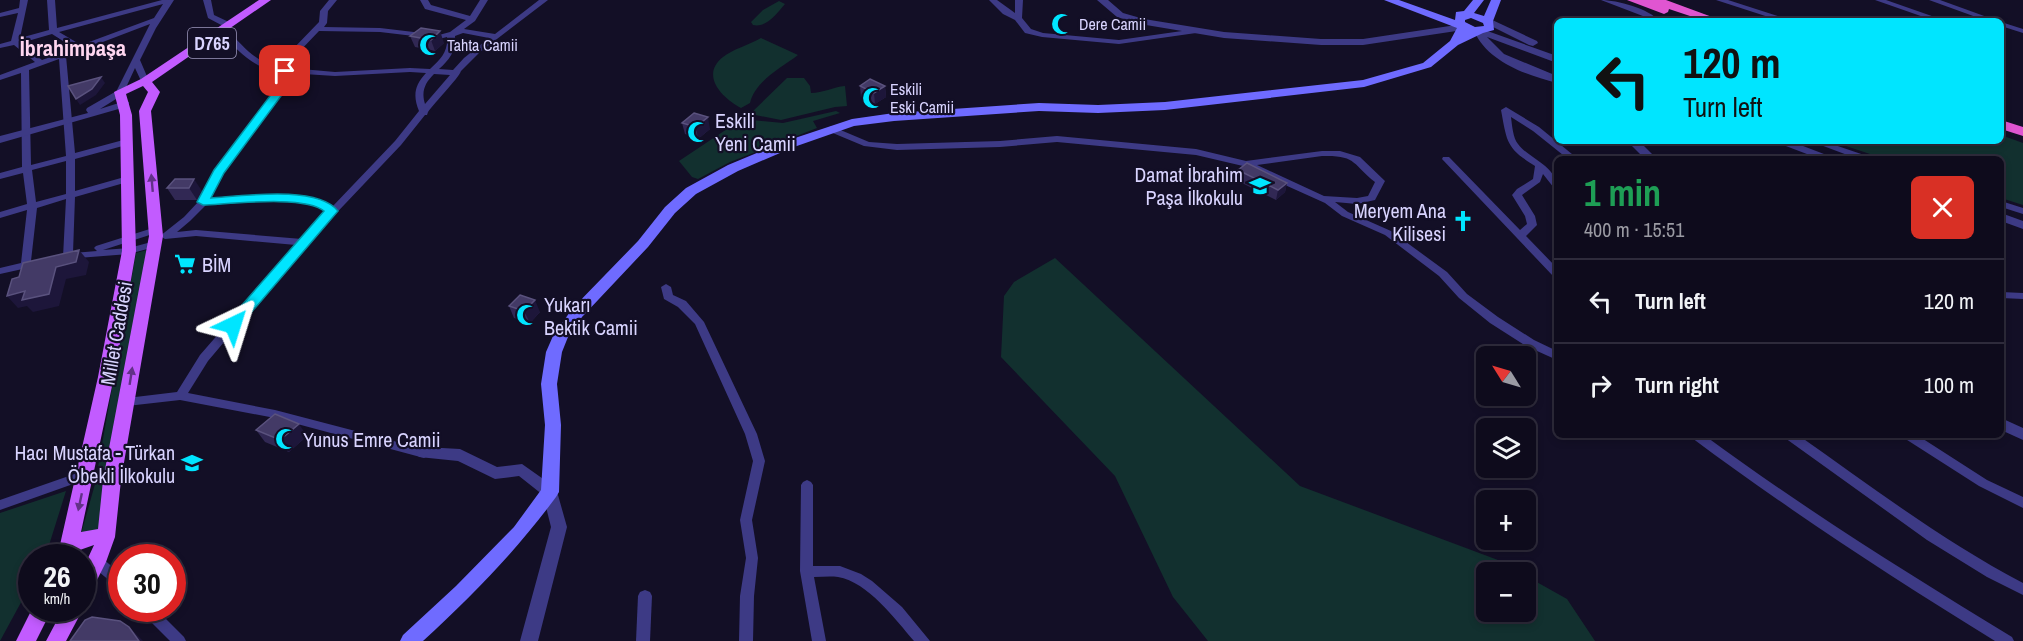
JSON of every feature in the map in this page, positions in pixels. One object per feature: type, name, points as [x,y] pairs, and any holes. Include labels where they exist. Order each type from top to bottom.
[{"type":"highway","points":[[1634,0],[1687,18]]},
{"type":"highway","points":[[1654,0],[1708,18]]},
{"type":"highway","points":[[2004,117],[2023,124]]},
{"type":"highway","points":[[2004,125],[2023,132]]},
{"type":"main road","name":"D765","points":[[149,87],[266,0]]},
{"type":"main road","name":"D765","points":[[227,29],[275,0]]},
{"type":"main road","points":[[1389,0],[1465,21],[1481,17],[1488,21]]},
{"type":"main road","points":[[1411,0],[1465,21],[1479,31]]},
{"type":"main road","points":[[1454,43],[1479,0]]},
{"type":"main road","points":[[410,641],[463,592],[520,532],[550,492],[554,425],[549,384],[554,352],[561,336],[577,313],[643,244],[670,210],[691,191],[732,168],[831,129],[894,117],[1039,107],[1098,109],[1166,106],[1364,83],[1427,65],[1454,43],[1490,28],[1488,21],[1496,0]]},
{"type":"main road","points":[[122,98],[149,87]]},
{"type":"main road","name":"Millet Caddesi","points":[[96,555],[106,537],[112,480],[158,237],[145,111],[149,87]]},
{"type":"main road","name":"Millet Caddesi","points":[[71,544],[106,377],[129,244],[127,142],[122,98]]},
{"type":"main road","points":[[78,544],[87,537],[106,537]]},
{"type":"main road","points":[[26,641],[36,622]]},
{"type":"main road","points":[[56,641],[66,622]]},
{"type":"street","points":[[15,42],[24,0]]},
{"type":"street","points":[[51,0],[53,32]]},
{"type":"street","points":[[0,46],[170,0]]},
{"type":"street","points":[[0,140],[98,114],[122,98],[125,76],[136,60],[155,20],[170,0]]},
{"type":"street","points":[[207,0],[211,16],[227,29],[244,53],[273,69],[335,74],[457,73]]},
{"type":"street","points":[[158,237],[187,219],[203,202],[218,173],[279,92],[285,71],[294,53],[323,23],[324,11],[333,0]]},
{"type":"street","points":[[424,0],[428,7],[472,19]]},
{"type":"street","points":[[451,35],[472,19],[482,8],[484,0]]},
{"type":"street","points":[[180,396],[204,358],[304,242],[424,113],[474,51],[544,0]]},
{"type":"street","points":[[993,0],[1006,12],[1018,18],[1028,31],[1042,35],[1119,42],[1196,31]]},
{"type":"street","points":[[1018,18],[1019,0]]},
{"type":"street","points":[[1102,0],[1128,18],[1196,31],[1321,42],[1363,42],[1465,21]]},
{"type":"street","points":[[1605,0],[1653,18]]},
{"type":"street","points":[[1720,0],[1779,18]]},
{"type":"street","points":[[1749,9],[1755,0]]},
{"type":"street","points":[[1879,0],[1933,18]]},
{"type":"street","points":[[1933,0],[1985,18]]},
{"type":"street","points":[[0,15],[22,9]]},
{"type":"street","points":[[1961,10],[1962,18]]},
{"type":"street","points":[[1915,12],[1916,18]]},
{"type":"street","points":[[0,78],[155,20]]},
{"type":"street","points":[[1488,21],[1554,52]]},
{"type":"street","points":[[2004,25],[2023,31]]},
{"type":"street","points":[[318,29],[380,30],[439,38],[463,31],[494,36]]},
{"type":"street","points":[[1479,31],[1554,59]]},
{"type":"street","points":[[1479,31],[1482,43],[1491,50],[1554,79]]},
{"type":"street","points":[[53,32],[79,47]]},
{"type":"street","points":[[424,113],[418,102],[418,89],[451,49],[451,35]]},
{"type":"street","points":[[15,42],[40,62]]},
{"type":"street","points":[[57,259],[72,195],[70,157],[73,119],[62,54]]},
{"type":"street","points":[[136,60],[149,87]]},
{"type":"street","points":[[25,68],[27,169],[32,206],[26,265]]},
{"type":"street","points":[[1554,143],[1505,110],[1512,143],[1525,156],[1540,165],[1554,182]]},
{"type":"street","points":[[831,129],[867,144],[897,147],[1066,140],[1196,152],[1246,164],[1292,159],[1316,153],[1341,154],[1359,160],[1370,175],[1380,181],[1372,198],[1357,201],[1329,199],[1312,194]]},
{"type":"street","points":[[0,176],[127,142]]},
{"type":"street","points":[[1555,144],[1570,156]]},
{"type":"street","points":[[1636,144],[1648,156]]},
{"type":"street","points":[[1788,144],[1822,156]]},
{"type":"street","points":[[1823,144],[1858,156]]},
{"type":"street","points":[[1446,159],[1554,271]]},
{"type":"street","points":[[1246,164],[1328,201],[1344,214],[1388,233],[1443,274],[1463,296],[1494,320],[1530,343],[1554,355]]},
{"type":"street","points":[[1520,236],[1532,225],[1530,216],[1517,195],[1520,190],[1537,180],[1540,165]]},
{"type":"street","points":[[0,215],[128,179]]},
{"type":"street","points":[[203,202],[291,198],[323,204],[332,211]]},
{"type":"street","points":[[2004,205],[2023,211]]},
{"type":"street","points":[[2004,218],[2023,225]]},
{"type":"street","points":[[0,271],[158,237],[196,233],[304,242]]},
{"type":"street","points":[[666,286],[668,297],[682,304],[699,322],[751,434],[759,461],[746,520],[752,558],[747,596],[746,641]]},
{"type":"street","points":[[2004,295],[2020,296]]},
{"type":"street","points":[[127,402],[180,396],[275,414],[424,453],[460,455],[495,473],[522,470],[550,492],[559,527],[529,641]]},
{"type":"street","points":[[2004,425],[2023,434]]},
{"type":"street","points":[[1700,438],[1743,471],[1921,589],[2007,641]]},
{"type":"street","points":[[1793,438],[1904,519],[1956,552],[2023,589]]},
{"type":"street","points":[[1913,438],[1983,483],[2023,503]]},
{"type":"street","points":[[0,505],[86,475]]},
{"type":"street","points":[[807,485],[806,572],[819,641]]},
{"type":"street","points":[[806,572],[843,572],[861,581],[878,592],[923,641]]},
{"type":"street","points":[[642,641],[645,596]]},
{"type":"street","points":[[160,622],[179,641]]},
{"type":"green space","points":[[779,1],[785,4],[771,19],[763,24],[753,25],[751,22],[763,10]]},
{"type":"green space","points":[[761,38],[798,55],[763,82],[757,88],[750,103],[741,108],[722,93],[714,79],[713,72],[716,64],[723,57]]},
{"type":"green space","points":[[787,78],[804,78],[810,86],[811,93],[845,86],[847,106],[781,120],[750,114]]},
{"type":"green space","points":[[836,111],[840,113],[813,121],[817,128],[730,162],[698,179],[692,177],[679,161],[742,119],[783,123]]},
{"type":"green space","points":[[2004,136],[2023,143],[2023,205],[2004,199],[2004,156],[1876,156],[1840,144],[2004,144]]},
{"type":"green space","points":[[147,250],[99,530],[81,534],[95,484],[136,253]]},
{"type":"green space","points":[[1055,258],[1300,486],[1501,562],[1476,562],[1476,622],[1536,622],[1536,582],[1567,599],[1595,641],[1208,641],[1173,597],[1115,476],[1001,357],[1004,296],[1014,282]]},
{"type":"green space","points":[[66,491],[49,544],[18,544],[18,608],[0,641],[0,513]]},
{"type":"building","points":[[421,28],[440,31],[431,40],[410,36]]},
{"type":"building","points":[[101,77],[92,89],[76,99],[68,86]]},
{"type":"building","points":[[870,79],[885,86],[874,93],[860,86]]},
{"type":"building","points":[[694,113],[708,117],[696,127],[682,123]]},
{"type":"building","points":[[1247,163],[1287,183],[1278,190],[1238,170]]},
{"type":"building","points":[[175,179],[194,179],[189,188],[167,188]]},
{"type":"building","points":[[79,250],[76,262],[56,267],[49,294],[22,300],[25,291],[7,296],[12,279],[19,277],[23,263]]},
{"type":"building","points":[[520,295],[535,300],[524,311],[509,306]]},
{"type":"building","points":[[275,414],[299,424],[280,440],[256,430]]},
{"type":"building","points":[[96,618],[108,619],[108,622],[122,622],[129,627],[139,641],[70,641],[84,622],[96,622]]},
{"type":"place","name":"Dere Camii","points":[[1062,24]]},
{"type":"place","name":"Tahta Camii","points":[[430,45]]},
{"type":"place","name":"Eskili Eski Camii","points":[[873,98]]},
{"type":"place","name":"Eskili Yeni Camii","points":[[698,132]]},
{"type":"place","name":"Damat İbrahim Paşa İlkokulu","points":[[1260,186]]},
{"type":"place","name":"Meryem Ana Kilisesi","points":[[1463,221]]},
{"type":"place","name":"BİM","points":[[185,264]]},
{"type":"place","name":"Yukarı Bektik Camii","points":[[527,315]]},
{"type":"place","name":"Yunus Emre Camii","points":[[286,439]]},
{"type":"place","name":"Hacı Mustafa - Türkan Öbekli İlkokulu","points":[[192,463]]},
{"type":"district","name":"İbrahimpaşa","points":[[73,48]]},
{"type":"route","points":[[233,325],[332,211],[323,204],[291,198],[203,202],[218,173],[279,92],[285,71]]}]
